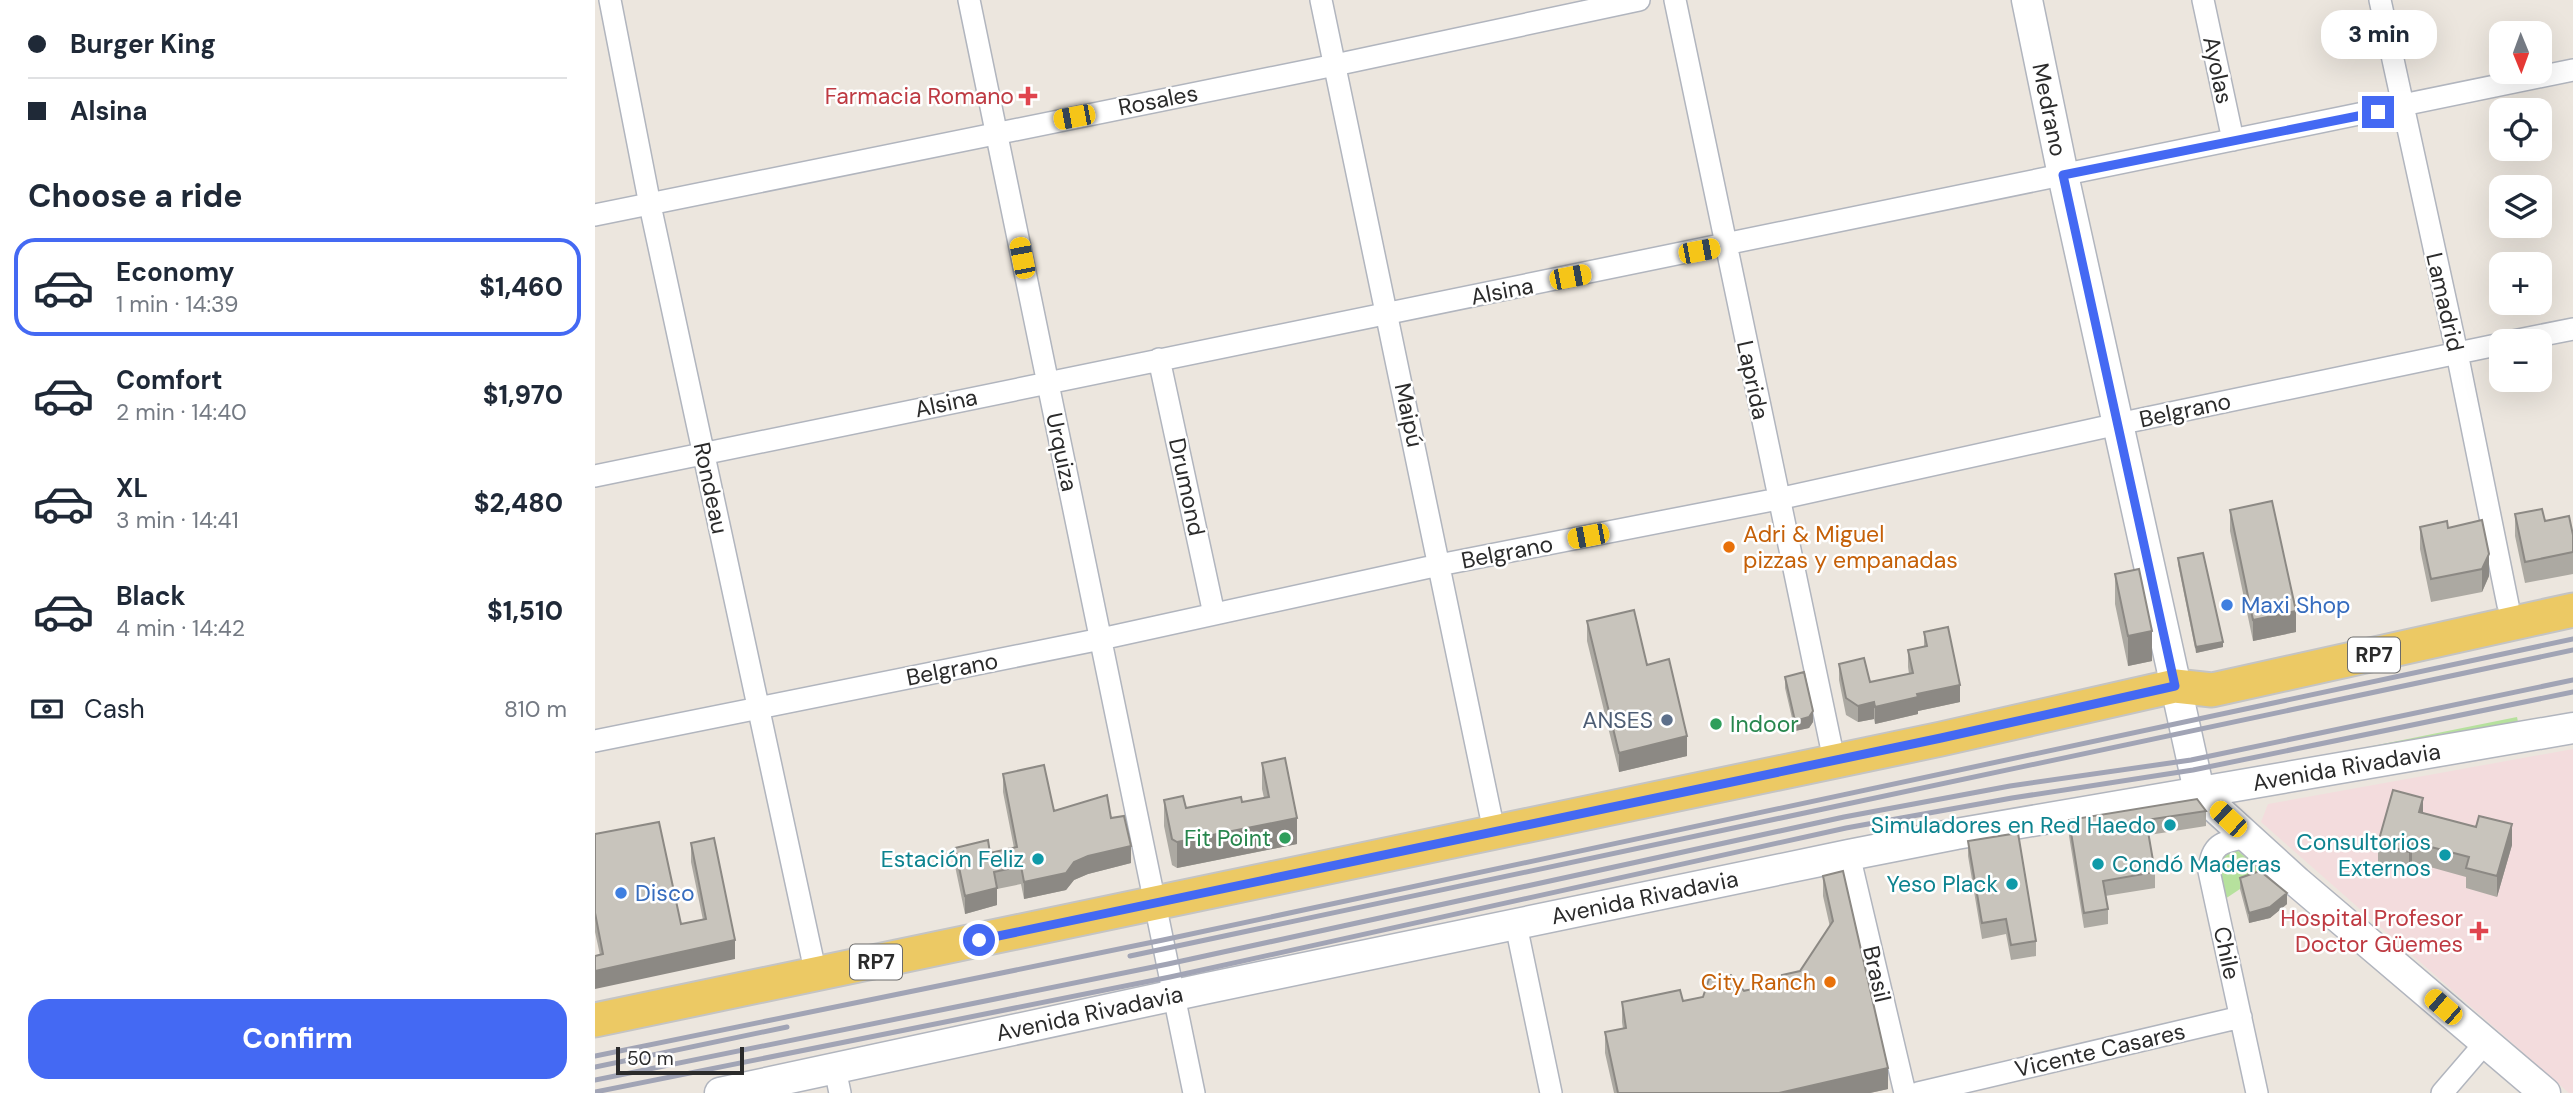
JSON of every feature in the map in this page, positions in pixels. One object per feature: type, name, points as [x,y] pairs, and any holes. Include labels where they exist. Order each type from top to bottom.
[{"type":"main road","name":"Medrano","points":[[2027,0],[2193,770],[2202,792]]},
{"type":"main road","name":"RP7","points":[[595,1020],[1834,760],[2175,686],[2211,666],[2573,592]]},
{"type":"main road","name":"RP7","points":[[2175,686],[2212,690],[2573,610]]},
{"type":"main road","name":"Avenida Rivadavia","points":[[720,1093],[838,1081],[1174,995],[1849,855],[1956,834],[2573,728]]},
{"type":"main road","points":[[2202,792],[2247,836],[2545,1093]]},
{"type":"street","name":"Rondeau","points":[[610,0],[650,205],[816,975]]},
{"type":"street","name":"Urquiza","points":[[969,0],[1194,1093]]},
{"type":"street","name":"Maipú","points":[[1321,0],[1494,831]]},
{"type":"street","name":"Rosales","points":[[595,215],[1335,65],[1639,0]]},
{"type":"street","name":"Laprida","points":[[1675,0],[1834,760]]},
{"type":"street","name":"Ayolas","points":[[2203,0],[2233,140]]},
{"type":"street","name":"Lamadrid","points":[[2380,0],[2457,353],[2508,605]]},
{"type":"street","name":"Alsina","points":[[595,476],[2573,70]]},
{"type":"street","points":[[2552,333],[2573,329]]},
{"type":"street","name":"Belgrano","points":[[595,741],[1101,639],[1439,565],[1778,499],[2489,346]]},
{"type":"street","name":"Drumond","points":[[1159,359],[1214,614]]},
{"type":"street","name":"Chile","points":[[2247,836],[2226,841],[2215,848],[2209,871],[2257,1093]]},
{"type":"street","name":"Brasil","points":[[1849,855],[1905,1093]]},
{"type":"street","points":[[1516,925],[1551,1093]]},
{"type":"street","name":"Vicente Casares","points":[[1918,1093],[2241,1017]]},
{"type":"street","points":[[2442,1093],[2485,1043]]},
{"type":"shaded area","name":"Hospital Profesor Doctor Güemes","points":[[2573,749],[2573,1093],[2569,1093],[2261,822],[2268,804]]},
{"type":"green space","points":[[2517,717],[2519,727],[2273,766]]},
{"type":"green space","points":[[2231,850],[2237,850],[2264,873],[2225,899],[2219,872],[2221,859]]},
{"type":"building","points":[[2272,501],[2296,611],[2253,620],[2230,510]]},
{"type":"building","points":[[2542,509],[2545,521],[2569,516],[2573,552],[2525,562],[2515,514]]},
{"type":"building","points":[[2482,520],[2489,554],[2482,569],[2431,579],[2420,527],[2447,521],[2448,528]]},
{"type":"building","points":[[2203,553],[2223,642],[2196,647],[2178,558]]},
{"type":"building","points":[[2139,569],[2152,631],[2128,636],[2115,574]]},
{"type":"building","points":[[1634,610],[1647,665],[1669,659],[1687,736],[1619,753],[1587,621]]},
{"type":"building","points":[[1948,627],[1960,685],[1875,707],[1874,702],[1858,706],[1846,698],[1839,664],[1864,658],[1870,682],[1913,673],[1908,650],[1927,646],[1924,632]]},
{"type":"building","points":[[1804,672],[1813,711],[1809,717],[1795,721],[1785,677]]},
{"type":"building","points":[[1285,758],[1297,818],[1177,842],[1172,839],[1164,800],[1183,796],[1186,808],[1241,797],[1242,802],[1269,797],[1262,763]]},
{"type":"building","points":[[1044,765],[1054,811],[1107,795],[1111,818],[1124,816],[1131,846],[1088,856],[1074,862],[1066,873],[1024,882],[1021,866],[994,872],[997,888],[965,896],[955,848],[988,840],[990,853],[1017,847],[1003,774]]},
{"type":"building","points":[[2393,790],[2423,798],[2419,812],[2476,827],[2479,816],[2512,824],[2497,876],[2466,868],[2469,857],[2412,842],[2409,852],[2378,843]]},
{"type":"building","points":[[2197,799],[2206,811],[2146,820],[2155,872],[2103,881],[2108,909],[2084,913],[2069,820]]},
{"type":"building","points":[[659,822],[681,924],[706,919],[691,843],[714,838],[735,940],[595,971],[595,956],[603,954],[595,913],[595,834]]},
{"type":"building","points":[[2018,833],[2036,941],[2011,945],[2006,919],[1982,923],[1968,841]]},
{"type":"building","points":[[1843,871],[1888,1068],[1779,1093],[1618,1093],[1605,1032],[1626,1028],[1622,1002],[1680,990],[1683,1001],[1703,997],[1709,979],[1731,975],[1744,991],[1783,982],[1782,975],[1800,971],[1833,921],[1823,876]]},
{"type":"building","points":[[2260,871],[2287,893],[2270,907],[2249,913],[2240,878]]},
{"type":"railway","points":[[595,1056],[1163,940],[2573,639]]},
{"type":"railway","points":[[1130,956],[2573,650]]},
{"type":"railway","points":[[595,1080],[1168,964],[1844,817],[2010,786],[2191,760],[2573,680]]},
{"type":"railway","points":[[595,1092],[1170,977],[1846,828],[2012,798],[2193,770],[2573,692]]},
{"type":"railway","points":[[595,1067],[787,1027]]},
{"type":"place","name":"Farmacia Romano","points":[[1028,96]]},
{"type":"place","name":"Adri & Miguel pizzas y empanadas","points":[[1729,547]]},
{"type":"place","name":"Maxi Shop","points":[[2227,605]]},
{"type":"place","name":"ANSES","points":[[1667,720]]},
{"type":"place","name":"Indoor","points":[[1716,724]]},
{"type":"place","name":"Simuladores en Red Haedo","points":[[2170,825]]},
{"type":"place","name":"Fit Point","points":[[1285,838]]},
{"type":"place","name":"Consultorios Externos","points":[[2445,855]]},
{"type":"place","name":"Estación Feliz","points":[[1038,859]]},
{"type":"place","name":"Condó Maderas","points":[[2098,864]]},
{"type":"place","name":"Yeso Plack","points":[[2012,884]]},
{"type":"place","name":"Disco","points":[[621,893]]},
{"type":"place","name":"Hospital Profesor Doctor Güemes","points":[[2479,931]]},
{"type":"place","name":"City Ranch","points":[[1830,982]]},
{"type":"route","points":[[979,940],[1941,738],[2175,686],[2063,175],[2378,112]]}]
